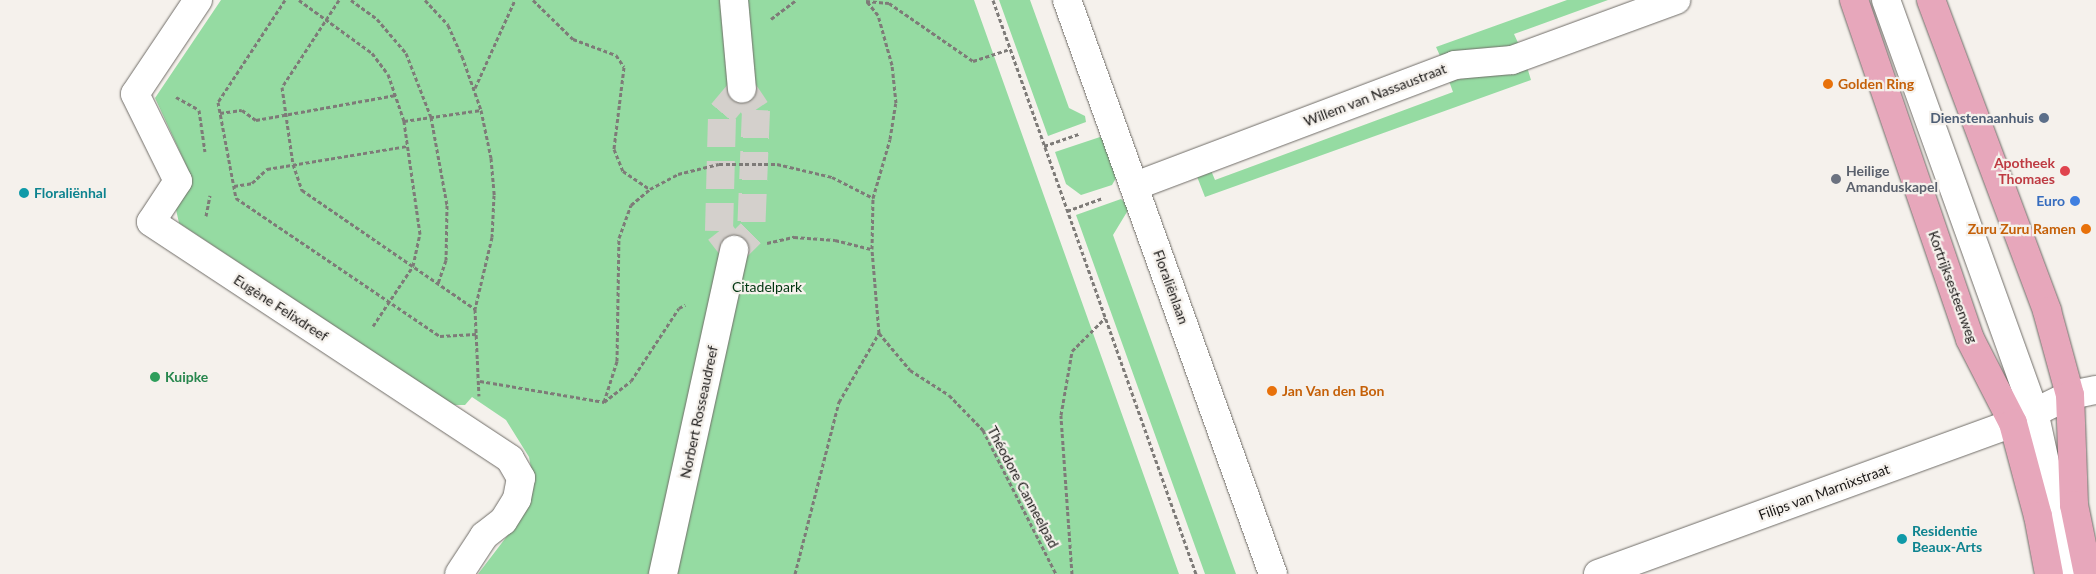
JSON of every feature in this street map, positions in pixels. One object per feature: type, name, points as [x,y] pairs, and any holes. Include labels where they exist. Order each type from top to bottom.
[{"type":"main road","name":"Kortrijksesteenweg","points":[[1854,0],[1970,339],[2041,408],[2074,505],[2088,574]]},
{"type":"main road","name":"Kortrijksesteenweg","points":[[1933,1],[2047,311],[2041,408],[2038,516],[2049,574]]},
{"type":"street","name":"Eugène Felixdreef","points":[[198,0],[135,94],[178,181],[151,222],[510,459],[521,478],[517,499],[503,520],[484,536],[459,574]]},
{"type":"street","points":[[734,0],[742,89]]},
{"type":"street","name":"Floraliënlaan","points":[[1067,0],[1273,574]]},
{"type":"street","name":"Willem van Nassaustraat","points":[[1135,186],[1455,65],[1512,60],[1676,0]]},
{"type":"street","points":[[1886,0],[2041,408]]},
{"type":"street","points":[[1902,0],[2041,408],[2069,574]]},
{"type":"street","name":"Norbert Rosseaudreef","points":[[663,574],[734,250]]},
{"type":"street","name":"Filips van Marnixstraat","points":[[1598,574],[2041,408],[2096,390]]},
{"type":"path","points":[[286,0],[218,102],[236,198],[440,336],[476,334]]},
{"type":"path","points":[[299,0],[372,53],[388,74],[404,121],[420,234],[413,266],[373,326]]},
{"type":"path","points":[[339,0],[282,87],[293,164],[302,190],[475,308]]},
{"type":"path","points":[[351,0],[377,19],[406,53],[431,117],[447,205],[446,260],[438,283]]},
{"type":"path","points":[[425,0],[448,25],[475,88],[481,110],[494,195],[492,237],[475,308],[480,381],[478,401]]},
{"type":"path","points":[[475,88],[515,0]]},
{"type":"path","points":[[533,0],[573,39],[616,56],[624,67],[614,149],[623,171],[650,189]]},
{"type":"path","points":[[865,0],[889,4],[973,61],[1010,49]]},
{"type":"path","points":[[796,574],[839,402],[878,333],[872,249],[873,198],[890,139],[896,103],[892,65],[878,16],[865,0]]},
{"type":"path","points":[[993,0],[1196,574]]},
{"type":"path","points":[[220,113],[242,110],[256,120],[396,95]]},
{"type":"path","points":[[404,121],[481,110]]},
{"type":"path","points":[[234,186],[252,183],[267,169],[408,146]]},
{"type":"path","points":[[604,402],[617,361],[620,313],[616,277],[619,238],[631,205],[650,189],[678,174],[719,164],[777,164],[832,177],[873,198]]},
{"type":"path","points":[[734,250],[794,237],[835,240],[872,249]]},
{"type":"path","points":[[480,381],[604,402],[631,381],[679,308]]},
{"type":"path","points":[[1072,574],[1061,415],[1072,351],[1105,318]]},
{"type":"path","name":"Théodore Canneelpad","points":[[878,333],[910,370],[949,395],[983,430],[1056,574]]},
{"type":"green space","name":"Citadelpark","points":[[221,0],[974,0],[1179,574],[478,574],[514,527],[530,502],[534,485],[529,457],[506,420],[472,397],[465,405],[454,405],[179,223],[175,205],[192,178],[155,98]]},
{"type":"green space","points":[[999,0],[1030,0],[1069,108],[1085,116],[1086,122],[1048,136]]},
{"type":"green space","points":[[1567,0],[1608,0],[1514,34],[1519,45],[1441,58],[1436,47]]},
{"type":"green space","points":[[1527,67],[1531,80],[1205,197],[1196,174],[1210,168],[1215,180],[1453,92],[1449,81]]},
{"type":"green space","points":[[1106,135],[1120,171],[1112,185],[1081,195],[1066,184],[1055,152]]},
{"type":"green space","points":[[1121,199],[1130,207],[1113,235],[1236,574],[1205,574],[1076,215]]},
{"type":"tunnel","points":[[742,89],[756,110],[751,233],[734,250],[719,231],[722,113],[742,89]]},
{"type":"place","name":"Golden Ring","points":[[1828,84]]},
{"type":"place","name":"Dienstenaanhuis","points":[[2044,118]]},
{"type":"place","name":"Apotheek Thomaes","points":[[2065,171]]},
{"type":"place","name":"Heilige Amanduskapel","points":[[1836,179]]},
{"type":"place","name":"Floraliënhal","points":[[24,193]]},
{"type":"place","name":"Euro","points":[[2075,201]]},
{"type":"place","name":"Zuru Zuru Ramen","points":[[2086,229]]},
{"type":"place","name":"Kuipke","points":[[155,377]]},
{"type":"place","name":"Jan Van den Bon","points":[[1272,391]]},
{"type":"place","name":"Residentie Beaux-Arts","points":[[1902,539]]}]
